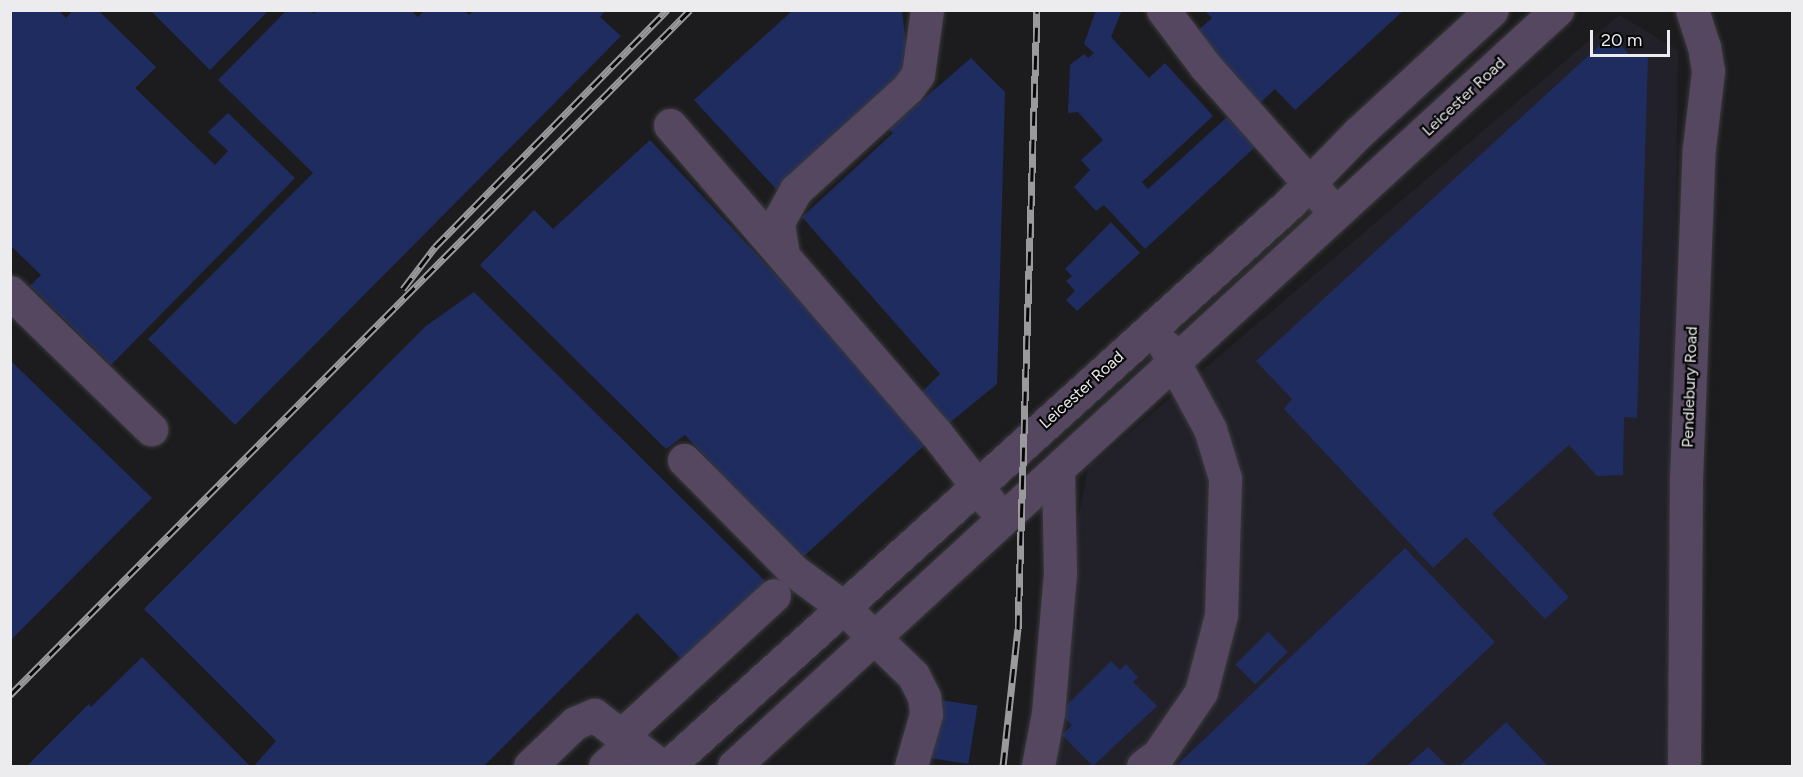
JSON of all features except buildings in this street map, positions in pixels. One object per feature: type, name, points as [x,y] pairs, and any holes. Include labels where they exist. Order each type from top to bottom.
[{"type":"street","points":[[783,255],[778,222],[796,190],[908,88],[918,74],[927,10]]},
{"type":"street","points":[[1163,10],[1308,184],[1339,213]]},
{"type":"street","name":"Leicester Road","points":[[668,766],[1154,326],[1492,10]]},
{"type":"street","name":"Leicester Road","points":[[734,766],[1002,518],[1339,213],[1557,10]]},
{"type":"street","name":"Pendlebury Road","points":[[1684,766],[1686,479],[1700,148],[1708,71],[1704,47],[1692,10]]},
{"type":"street","points":[[670,125],[783,255],[1002,518]]},
{"type":"street","points":[[10,292],[152,429]]},
{"type":"street","points":[[1143,766],[1158,755],[1201,692],[1221,615],[1225,478],[1210,429],[1154,326]]},
{"type":"street","points":[[684,460],[794,571],[843,607],[913,675],[924,697],[924,724],[911,766]]},
{"type":"street","points":[[1038,766],[1048,712],[1060,574],[1058,469]]},
{"type":"street","points":[[605,766],[627,737],[774,595]]},
{"type":"street","points":[[531,766],[585,717],[594,715],[627,737],[662,766]]},
{"type":"shaded area","points":[[1619,15],[1678,50],[1669,766],[1031,766],[1088,468]]},
{"type":"railway","points":[[403,289],[435,247],[667,10]]},
{"type":"railway","points":[[10,695],[690,10]]},
{"type":"railway","points":[[1003,766],[1018,629],[1037,10]]}]
